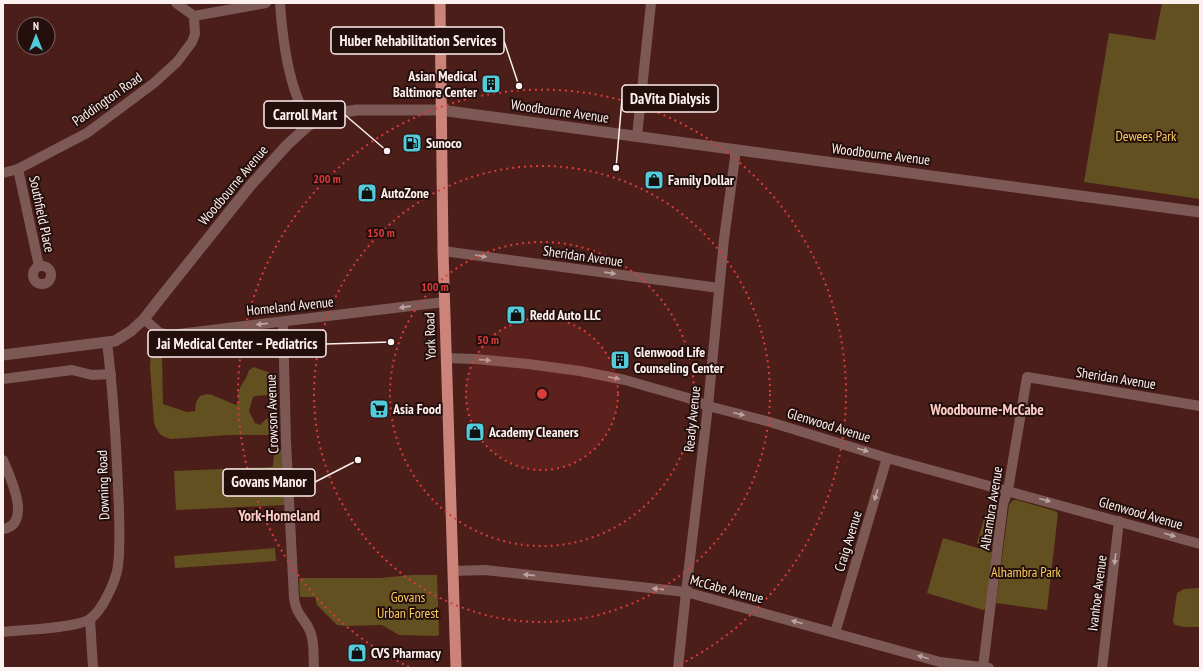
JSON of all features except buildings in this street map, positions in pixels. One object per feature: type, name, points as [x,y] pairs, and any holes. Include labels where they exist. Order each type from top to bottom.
[{"type":"main road","name":"York Road","points":[[440,3],[440,110],[444,302],[456,668]]},
{"type":"street","points":[[176,3],[194,16],[266,3]]},
{"type":"street","points":[[280,3],[282,34],[287,63],[294,89],[309,125]]},
{"type":"street","points":[[637,136],[651,3]]},
{"type":"street","name":"Paddington Road","points":[[3,173],[18,168],[87,132],[154,83],[177,62],[192,42],[195,34],[194,16]]},
{"type":"street","name":"Woodbourne Avenue","points":[[107,342],[115,341],[122,337],[144,319],[250,186],[287,145],[309,125],[336,113],[357,110],[440,110],[1200,212]]},
{"type":"street","name":"Ready Avenue","points":[[678,668],[708,406],[718,288],[736,150]]},
{"type":"street","name":"Southfield Place","points":[[18,168],[39,266]]},
{"type":"street","name":"Sheridan Avenue","points":[[443,251],[718,288]]},
{"type":"street","name":"Homeland Avenue","points":[[144,319],[160,333],[170,335],[444,302]]},
{"type":"street","name":"Crowson Avenue","points":[[283,322],[286,442],[294,598],[299,614],[312,636],[314,668]]},
{"type":"street","points":[[3,355],[107,342]]},
{"type":"street","name":"Downing Road","points":[[90,619],[101,606],[109,592],[118,566],[116,428],[107,342]]},
{"type":"street","name":"Glenwood Avenue","points":[[446,358],[500,361],[587,373],[625,380],[672,393],[708,406],[770,422],[887,458],[1008,490],[1200,544]]},
{"type":"street","points":[[3,379],[72,370],[92,375],[111,374]]},
{"type":"street","name":"Sheridan Avenue","points":[[1027,378],[1200,406]]},
{"type":"street","name":"Alhambra Avenue","points":[[983,668],[1003,504],[1008,490],[1027,378]]},
{"type":"street","name":"Craig Avenue","points":[[835,633],[887,458]]},
{"type":"street","points":[[3,460],[14,488],[18,514],[17,520],[13,526],[3,529]]},
{"type":"street","name":"Ivanhoe Avenue","points":[[1102,668],[1119,521]]},
{"type":"street","name":"McCabe Avenue","points":[[453,571],[486,570],[686,592],[940,662],[989,668]]},
{"type":"street","points":[[3,632],[71,625],[90,619],[93,668]]},
{"type":"green space","name":"Dewees Park","points":[[1162,3],[1200,3],[1200,199],[1084,182],[1109,33],[1155,40]]},
{"type":"green space","points":[[157,348],[162,353],[163,404],[187,412],[195,411],[196,402],[200,396],[207,394],[236,405],[239,402],[238,392],[249,370],[254,367],[274,375],[276,384],[275,393],[253,397],[249,411],[255,423],[260,425],[266,419],[272,418],[276,420],[277,433],[270,435],[229,435],[171,439],[162,435],[154,423],[150,367],[151,351]]},
{"type":"green space","points":[[279,449],[282,449],[285,505],[176,510],[174,471],[271,467],[273,466],[274,454]]},
{"type":"green space","name":"Alhambra Park","points":[[1013,500],[1058,513],[1047,610],[996,603],[1009,505]]},
{"type":"green space","name":"Alhambra Park","points":[[988,505],[998,507],[994,544],[992,547],[977,543]]},
{"type":"green space","name":"Alhambra Park","points":[[943,538],[992,552],[986,608],[983,610],[927,593]]},
{"type":"green space","points":[[275,548],[276,561],[175,568],[174,556]]},
{"type":"green space","name":"Govans Urban Forest","points":[[412,575],[437,575],[439,635],[399,635],[382,625],[337,625],[317,605],[315,597],[300,597],[299,578],[380,578]]},
{"type":"green space","points":[[1199,588],[1200,627],[1184,627],[1175,625],[1173,622],[1177,593],[1184,589]]},
{"type":"place","name":"Asian Medical Baltimore Center","points":[[491,84]]},
{"type":"place","name":"Huber Rehabilitation Services","points":[[519,86]]},
{"type":"place","name":"Sunoco","points":[[412,143]]},
{"type":"place","name":"Carroll Mart","points":[[387,151]]},
{"type":"place","name":"DaVita Dialysis","points":[[616,168]]},
{"type":"place","name":"Family Dollar","points":[[654,180]]},
{"type":"place","name":"AutoZone","points":[[367,193]]},
{"type":"place","name":"Redd Auto LLC","points":[[516,315]]},
{"type":"place","name":"Jai Medical Center – Pediatrics","points":[[391,342]]},
{"type":"place","name":"Glenwood Life Counseling Center","points":[[620,360]]},
{"type":"place","name":"Asia Food","points":[[379,409]]},
{"type":"place","name":"Academy Cleaners","points":[[475,432]]},
{"type":"place","name":"Govans Manor","points":[[358,460]]},
{"type":"place","name":"CVS Pharmacy","points":[[357,653]]},
{"type":"district","name":"Woodbourne-McCabe","points":[[987,410]]},
{"type":"district","name":"York-Homeland","points":[[279,516]]}]
